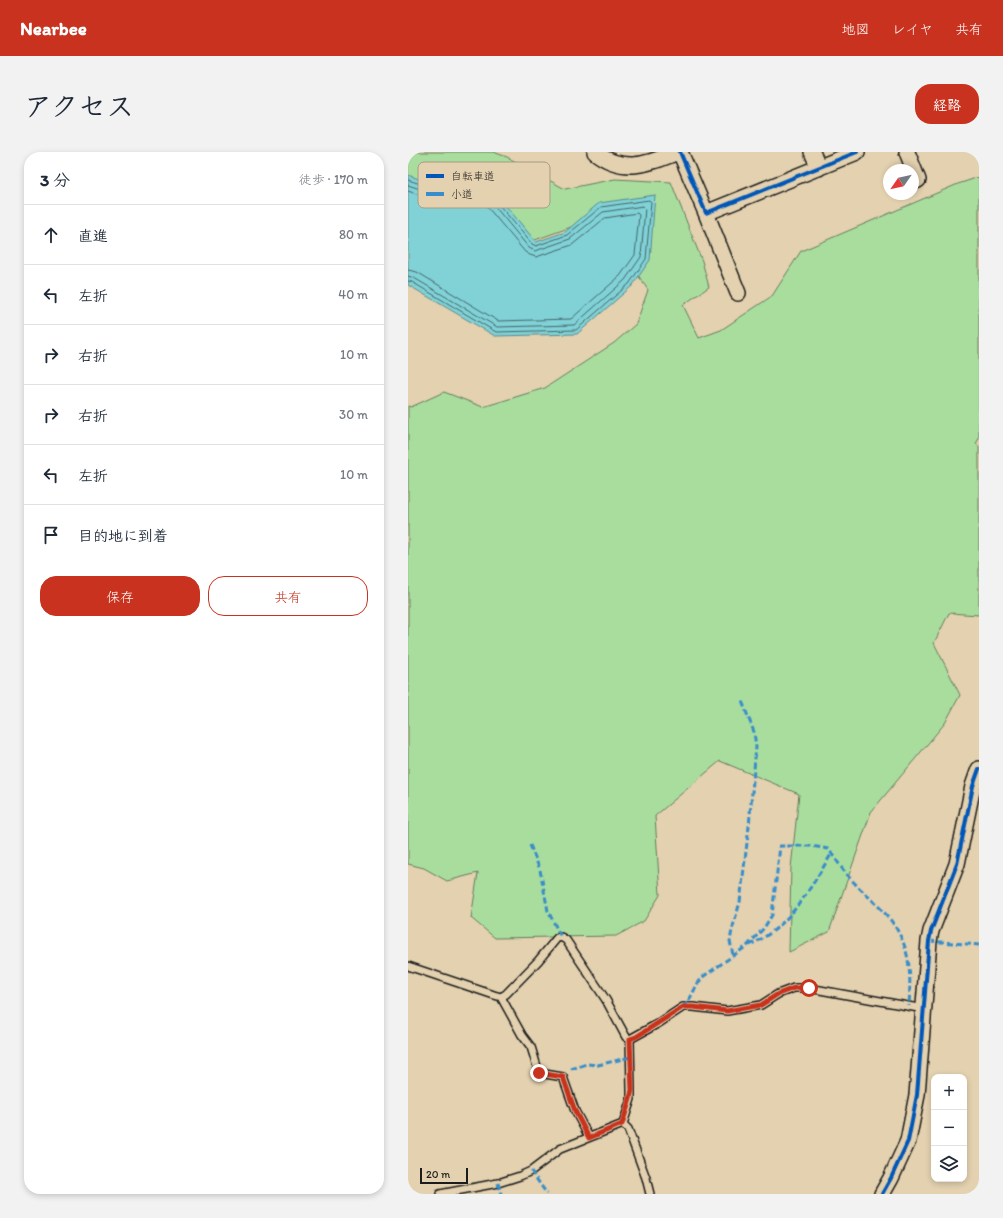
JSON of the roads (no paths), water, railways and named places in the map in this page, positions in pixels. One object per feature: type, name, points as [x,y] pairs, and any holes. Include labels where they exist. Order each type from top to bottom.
[{"type":"street","points":[[595,152],[611,162],[631,165],[642,165],[655,162],[679,152],[706,213],[738,293]]},
{"type":"street","points":[[812,152],[819,168]]},
{"type":"street","points":[[706,213],[857,152]]},
{"type":"street","points":[[908,152],[912,164]]},
{"type":"street","points":[[882,1194],[908,1141],[917,1095],[931,931],[957,864],[973,786],[979,769]]},
{"type":"lane","points":[[408,966],[494,996],[501,997],[506,994],[538,961],[557,938],[561,937],[566,940],[606,1000],[626,1037],[630,1039]]},
{"type":"lane","points":[[630,1039],[642,1034],[683,1007],[727,1011],[755,1007],[778,994],[794,988],[809,988],[924,1009]]},
{"type":"lane","points":[[501,997],[522,1035],[531,1047],[539,1073],[563,1077],[575,1111],[589,1138]]},
{"type":"lane","points":[[440,1194],[492,1184],[520,1176],[534,1169],[560,1149],[622,1124],[632,1090],[630,1039]]},
{"type":"lane","points":[[622,1124],[628,1129],[646,1178],[650,1194]]},
{"type":"water","points":[[408,175],[418,179],[418,208],[508,208],[536,242],[565,232],[599,203],[655,195],[650,260],[632,286],[577,334],[495,336],[408,285]]}]
